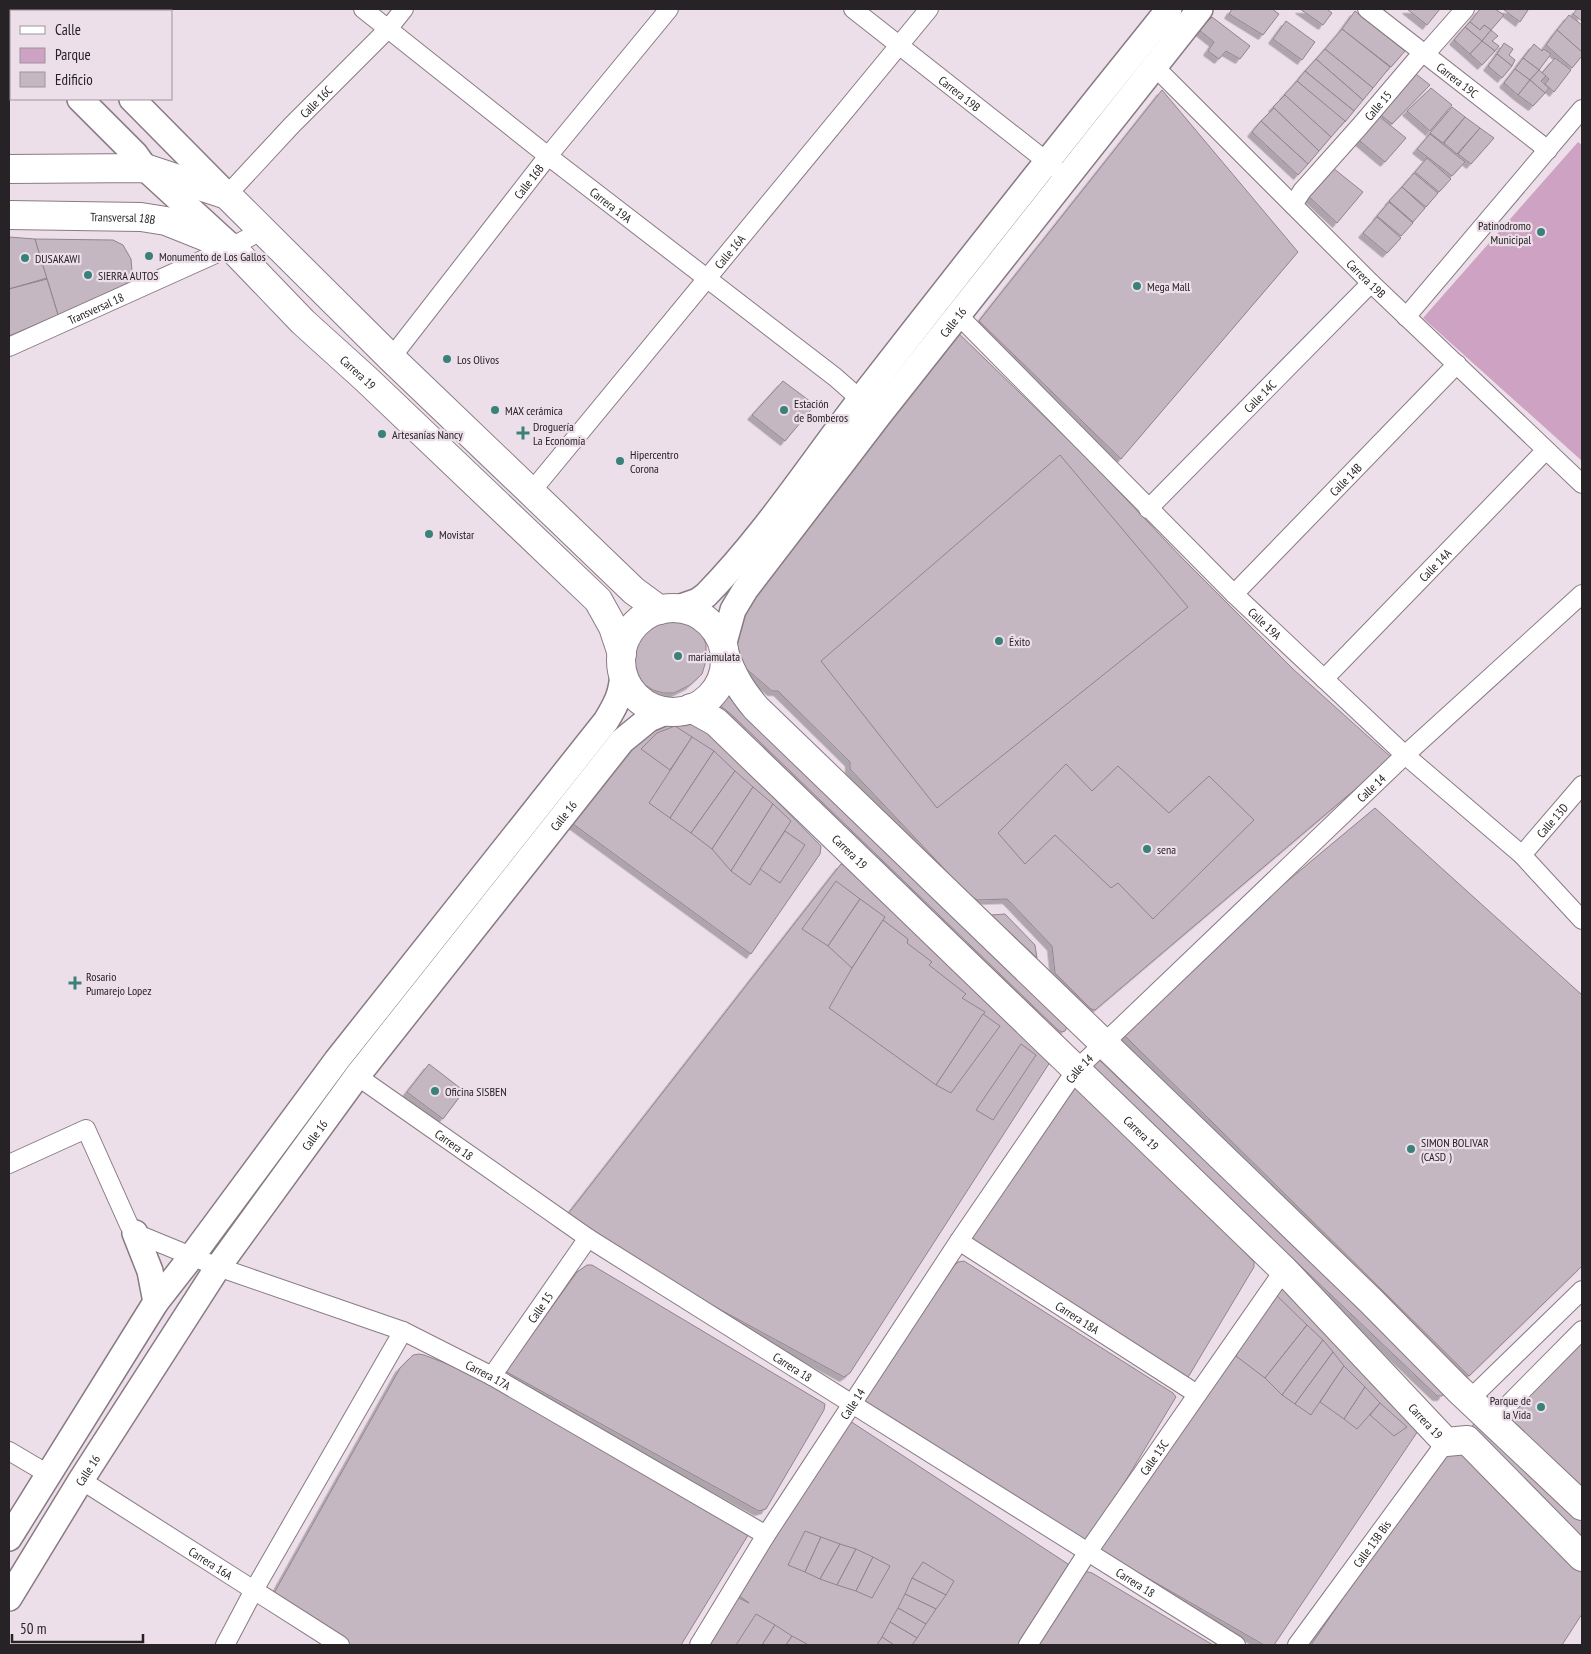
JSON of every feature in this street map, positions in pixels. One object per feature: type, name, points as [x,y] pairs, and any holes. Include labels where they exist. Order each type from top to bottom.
[{"type":"highway","points":[[9,169],[145,168],[227,195],[391,358],[634,591],[669,609]]},
{"type":"highway","name":"Transversal 18B","points":[[9,215],[141,217],[166,221],[231,247]]},
{"type":"highway","name":"Carrera 19","points":[[231,247],[303,322],[598,600],[613,627],[622,663]]},
{"type":"highway","points":[[724,650],[723,674],[714,691],[708,698],[680,709],[651,706],[636,696],[626,681],[622,663],[624,646],[631,630],[644,617],[669,609],[687,610],[703,617],[715,630],[724,650],[730,670],[740,690],[756,708],[1370,1300],[1469,1400],[1582,1506]]},
{"type":"highway","name":"Carrera 19","points":[[680,709],[716,722],[1284,1270],[1446,1442],[1467,1440],[1582,1557]]},
{"type":"main road","name":"Calle 16","points":[[669,609],[698,601],[720,580],[746,550],[860,399],[1046,161],[1169,9]]},
{"type":"main road","name":"Calle 16","points":[[724,650],[733,610],[745,590],[879,415],[1200,9]]},
{"type":"main road","name":"Carrera 19","points":[[81,100],[136,154],[145,168],[231,247]]},
{"type":"main road","points":[[133,100],[227,195]]},
{"type":"main road","name":"Calle 16","points":[[9,1538],[156,1302],[337,1060],[606,721],[618,702],[622,688],[622,663]]},
{"type":"main road","name":"Calle 16","points":[[9,1598],[218,1267],[357,1076],[622,740],[649,719],[680,709]]},
{"type":"main road","points":[[135,1233],[150,1271],[156,1302]]},
{"type":"street","name":"Carrera 19A","points":[[363,9],[548,156],[835,376],[860,399]]},
{"type":"street","name":"Calle 16C","points":[[227,195],[292,125],[388,29],[404,9]]},
{"type":"street","name":"Calle 16B","points":[[391,358],[548,156],[669,9]]},
{"type":"street","name":"Carrera 19B","points":[[853,9],[1067,178]]},
{"type":"street","name":"Calle 16A","points":[[531,492],[929,9]]},
{"type":"street","name":"Carrera 19C","points":[[1367,9],[1548,150]]},
{"type":"street","name":"Calle 15","points":[[1293,205],[1302,191],[1422,52],[1428,51],[1465,9]]},
{"type":"street","name":"Carrera 19B","points":[[1155,67],[1406,318],[1457,364],[1582,484]]},
{"type":"street","points":[[1406,318],[1548,150],[1580,115]]},
{"type":"street","name":"Transversal 18","points":[[9,347],[231,247],[263,230]]},
{"type":"street","name":"Calle 14C","points":[[1148,508],[1371,283]]},
{"type":"street","name":"Calle 19A","points":[[958,315],[1234,594],[1405,755],[1522,856],[1582,920]]},
{"type":"street","name":"Calle 14B","points":[[1234,594],[1457,364]]},
{"type":"street","name":"Calle 14A","points":[[1324,679],[1546,450]]},
{"type":"street","name":"Calle 14","points":[[699,1645],[766,1535],[958,1241],[1076,1070],[1405,755],[1582,594]]},
{"type":"street","name":"Calle 13D","points":[[1522,856],[1582,785]]},
{"type":"street","name":"Carrera 18","points":[[357,1076],[588,1238],[851,1405],[1236,1645]]},
{"type":"street","points":[[9,1164],[86,1129],[128,1225],[135,1233]]},
{"type":"street","name":"Carrera 17A","points":[[135,1233],[218,1267],[403,1331],[492,1376],[766,1535]]},
{"type":"street","name":"Calle 15","points":[[492,1376],[588,1238]]},
{"type":"street","name":"Carrera 18A","points":[[958,1241],[1197,1394]]},
{"type":"street","name":"Calle 13C","points":[[1028,1645],[1087,1553],[1284,1270]]},
{"type":"street","points":[[1469,1400],[1582,1290]]},
{"type":"street","points":[[1492,1421],[1582,1330]]},
{"type":"street","points":[[225,1645],[254,1590],[403,1331]]},
{"type":"street","name":"Calle 13B Bis","points":[[1297,1645],[1446,1442]]},
{"type":"street","points":[[9,1451],[48,1474]]},
{"type":"street","name":"Carrera 16A","points":[[82,1480],[340,1645]]},
{"type":"green space","name":"Patinodromo Municipal","points":[[1578,142],[1582,145],[1582,461],[1423,318]]},
{"type":"building","points":[[1232,9],[1272,9],[1279,14],[1263,35],[1229,14]]},
{"type":"building","points":[[1300,9],[1327,9],[1332,13],[1323,25]]},
{"type":"building","points":[[1407,9],[1440,9],[1427,25]]},
{"type":"building","points":[[1480,9],[1495,9],[1504,15],[1491,30],[1484,25],[1480,30],[1470,22]]},
{"type":"building","points":[[1503,9],[1527,9],[1528,10],[1520,22]]},
{"type":"building","points":[[1577,9],[1582,9],[1582,21],[1573,14]]},
{"type":"building","points":[[1355,11],[1405,51],[1391,67],[1342,29]]},
{"type":"building","points":[[1569,15],[1582,25],[1582,52],[1557,30]]},
{"type":"building","points":[[1212,17],[1250,46],[1240,59],[1226,51],[1219,59],[1208,51],[1214,42],[1199,30]]},
{"type":"building","points":[[1286,21],[1315,42],[1302,60],[1273,39]]},
{"type":"building","points":[[1470,22],[1480,30],[1484,25],[1491,30],[1482,41],[1465,27]]},
{"type":"building","points":[[1465,27],[1482,41],[1470,54],[1454,40]]},
{"type":"building","points":[[1342,29],[1390,67],[1373,88],[1325,49]]},
{"type":"building","points":[[1491,30],[1498,36],[1492,41],[1499,46],[1495,51],[1482,41]]},
{"type":"building","points":[[1557,30],[1582,52],[1582,56],[1572,68],[1546,45]]},
{"type":"building","points":[[1482,41],[1495,51],[1482,65],[1470,54]]},
{"type":"building","points":[[1504,43],[1513,49],[1509,55],[1515,60],[1512,66],[1497,54]]},
{"type":"building","points":[[1534,44],[1542,51],[1544,49],[1551,54],[1539,70],[1523,58]]},
{"type":"building","points":[[1325,49],[1373,88],[1363,100],[1316,59]]},
{"type":"building","points":[[1497,54],[1512,66],[1502,78],[1488,66]]},
{"type":"building","points":[[1523,58],[1539,70],[1530,80],[1515,69]]},
{"type":"building","points":[[1555,58],[1571,70],[1554,92],[1545,84],[1549,79],[1542,73]]},
{"type":"building","points":[[1316,59],[1363,100],[1354,111],[1305,71]]},
{"type":"building","points":[[1515,69],[1530,80],[1518,95],[1504,83]]},
{"type":"building","points":[[1539,70],[1546,76],[1541,81],[1549,88],[1545,93],[1530,80]]},
{"type":"building","points":[[1305,71],[1354,111],[1345,122],[1297,81]]},
{"type":"building","points":[[1412,71],[1430,85],[1392,124],[1377,112]]},
{"type":"building","points":[[1530,80],[1545,93],[1533,106],[1518,95]]},
{"type":"building","points":[[1297,81],[1345,121],[1331,137],[1284,95]]},
{"type":"building","points":[[1431,88],[1452,105],[1430,131],[1407,111]]},
{"type":"building","name":"Mega Mall","points":[[1162,90],[1298,252],[1121,459],[979,321]]},
{"type":"building","points":[[1285,95],[1331,137],[1319,151],[1273,107]]},
{"type":"building","points":[[1452,107],[1465,117],[1443,143],[1430,133]]},
{"type":"building","points":[[1274,108],[1319,151],[1308,164],[1261,121]]},
{"type":"building","points":[[1375,113],[1406,138],[1385,162],[1354,136]]},
{"type":"building","points":[[1465,117],[1480,128],[1457,154],[1444,143]]},
{"type":"building","points":[[1261,121],[1308,164],[1298,175],[1252,132]]},
{"type":"building","points":[[1480,128],[1494,138],[1471,164],[1458,154]]},
{"type":"building","points":[[1430,134],[1465,162],[1452,176],[1417,149]]},
{"type":"building","points":[[1427,158],[1451,179],[1439,192],[1415,172]]},
{"type":"building","points":[[1328,164],[1363,192],[1337,223],[1305,193]]},
{"type":"building","points":[[1414,173],[1438,193],[1426,207],[1402,187]]},
{"type":"building","points":[[1402,187],[1425,208],[1413,222],[1389,201]]},
{"type":"building","points":[[1389,202],[1413,223],[1401,236],[1377,216]]},
{"type":"building","points":[[1377,217],[1401,238],[1387,253],[1363,233]]},
{"type":"building","name":"DUSAKAWI","points":[[9,237],[35,239],[47,278],[9,289]]},
{"type":"building","name":"SIERRA AUTOS","points":[[35,239],[113,240],[123,245],[131,259],[132,271],[127,283],[122,287],[58,315]]},
{"type":"building","points":[[47,279],[58,315],[9,336],[9,289]]},
{"type":"building","points":[[952,327],[1088,459],[1184,560],[1293,669],[1392,758],[1095,1010],[1091,1009],[1055,973],[1052,946],[1011,903],[1007,899],[977,900],[968,894],[850,769],[850,762],[778,691],[772,691],[743,666],[729,634],[750,588]]},
{"type":"building","name":"Estación de Bomberos","points":[[783,381],[815,405],[785,441],[752,415]]},
{"type":"building","points":[[1060,455],[1188,607],[937,808],[821,661]]},
{"type":"building","points":[[654,616],[687,618],[698,627],[706,644],[706,661],[702,674],[690,685],[674,693],[663,693],[653,690],[642,683],[633,673],[627,648],[630,637],[641,623]]},
{"type":"building","points":[[720,684],[729,697],[1067,1027],[1065,1031],[1058,1030],[732,715],[722,707],[707,700]]},
{"type":"building","points":[[669,716],[680,716],[708,731],[821,846],[820,854],[751,954],[569,821],[643,725]]},
{"type":"building","points":[[675,726],[692,737],[670,770],[641,749],[657,733]]},
{"type":"building","points":[[692,737],[714,751],[670,818],[649,803]]},
{"type":"building","points":[[714,751],[735,771],[691,833],[670,818]]},
{"type":"building","name":"sena","points":[[1066,764],[1092,791],[1118,766],[1169,813],[1209,776],[1254,820],[1153,919],[1118,883],[1111,888],[1055,835],[1025,864],[998,833]]},
{"type":"building","points":[[735,771],[753,787],[712,849],[691,833]]},
{"type":"building","points":[[753,787],[773,804],[731,871],[712,849]]},
{"type":"building","points":[[773,804],[791,821],[750,885],[731,871]]},
{"type":"building","name":"SIMON BOLIVAR (CASD )","points":[[1375,808],[1582,995],[1582,1266],[1469,1376],[1122,1033],[1122,1019]]},
{"type":"building","points":[[785,831],[805,845],[780,883],[760,869]]},
{"type":"building","points":[[841,864],[846,866],[1052,1059],[850,1373],[844,1377],[561,1223]]},
{"type":"building","points":[[836,881],[860,899],[828,946],[802,929]]},
{"type":"building","points":[[860,899],[885,917],[852,968],[828,946]]},
{"type":"building","points":[[1005,914],[1035,945],[1037,958],[991,915]]},
{"type":"building","points":[[883,920],[908,939],[907,943],[932,962],[929,965],[966,994],[962,998],[985,1012],[936,1085],[829,1008]]},
{"type":"building","points":[[983,1014],[1000,1026],[951,1093],[936,1085]]},
{"type":"building","points":[[1021,1044],[1036,1055],[993,1120],[976,1110]]},
{"type":"building","points":[[1093,1054],[1443,1388],[1444,1394],[1437,1396],[1089,1064]]},
{"type":"building","name":"Oficina SISBEN","points":[[429,1064],[464,1091],[443,1119],[407,1092]]},
{"type":"building","points":[[1074,1072],[1254,1262],[1254,1267],[1187,1379],[964,1235]]},
{"type":"building","points":[[964,1261],[1173,1393],[1176,1397],[1108,1510],[1083,1544],[863,1401],[954,1266],[958,1262]]},
{"type":"building","points":[[587,1265],[592,1265],[825,1404],[824,1410],[766,1509],[759,1511],[503,1370],[519,1353],[577,1272]]},
{"type":"building","points":[[1275,1278],[1424,1422],[1274,1645],[1264,1645],[1104,1553],[1101,1548]]},
{"type":"building","points":[[1270,1289],[1307,1325],[1265,1378],[1236,1356]]},
{"type":"building","points":[[1307,1325],[1323,1340],[1282,1395],[1265,1378]]},
{"type":"building","name":"Parque de la Vida","points":[[1582,1325],[1582,1491],[1503,1415]]},
{"type":"building","points":[[1323,1340],[1333,1352],[1295,1404],[1282,1395]]},
{"type":"building","points":[[1333,1352],[1344,1366],[1311,1415],[1295,1404]]},
{"type":"building","points":[[419,1354],[476,1375],[750,1532],[681,1645],[339,1645],[273,1595],[400,1368],[413,1355]]},
{"type":"building","points":[[1344,1366],[1365,1387],[1344,1419],[1320,1402]]},
{"type":"building","points":[[1365,1387],[1380,1403],[1357,1429],[1344,1419]]},
{"type":"building","points":[[1380,1403],[1407,1427],[1394,1436],[1370,1415]]},
{"type":"building","points":[[1479,1420],[1582,1520],[1582,1541],[1471,1432],[1472,1426]]},
{"type":"building","points":[[850,1421],[1068,1564],[1069,1566],[1021,1645],[706,1645],[737,1597],[749,1603],[738,1595]]},
{"type":"building","points":[[1450,1440],[1582,1566],[1582,1614],[1562,1645],[1311,1645]]},
{"type":"building","points":[[805,1531],[821,1537],[805,1572],[788,1565]]},
{"type":"building","points":[[821,1537],[840,1544],[820,1579],[805,1572]]},
{"type":"building","points":[[840,1544],[856,1549],[837,1585],[820,1579]]},
{"type":"building","points":[[856,1549],[873,1557],[856,1591],[837,1585]]},
{"type":"building","points":[[873,1557],[890,1566],[872,1598],[856,1591]]},
{"type":"building","points":[[923,1562],[954,1581],[946,1595],[912,1578]]},
{"type":"building","points":[[1084,1571],[1092,1573],[1213,1645],[1035,1645]]},
{"type":"building","points":[[912,1578],[946,1595],[936,1609],[905,1594]]},
{"type":"building","points":[[905,1594],[936,1609],[926,1624],[898,1608]]},
{"type":"building","points":[[898,1608],[926,1624],[917,1638],[890,1622]]},
{"type":"building","points":[[756,1614],[775,1625],[762,1645],[736,1645]]},
{"type":"building","points":[[890,1622],[917,1638],[912,1645],[894,1645],[882,1637]]},
{"type":"building","points":[[775,1625],[792,1636],[786,1645],[762,1645]]},
{"type":"building","points":[[792,1636],[807,1644],[786,1645]]},
{"type":"building","points":[[882,1637],[894,1645],[877,1645]]},
{"type":"place","name":"Patinodromo Municipal","points":[[1541,232]]},
{"type":"place","name":"Monumento de Los Gallos","points":[[149,256]]},
{"type":"place","name":"DUSAKAWI","points":[[25,258]]},
{"type":"place","name":"SIERRA AUTOS","points":[[88,275]]},
{"type":"place","name":"Mega Mall","points":[[1137,286]]},
{"type":"place","name":"Los Olivos","points":[[447,359]]},
{"type":"place","name":"MAX cerámica","points":[[495,410]]},
{"type":"place","name":"Estación de Bomberos","points":[[784,410]]},
{"type":"place","name":"Droguería La Economía","points":[[523,433]]},
{"type":"place","name":"Artesanías Nancy","points":[[382,434]]},
{"type":"place","name":"Hipercentro Corona","points":[[620,461]]},
{"type":"place","name":"Movistar","points":[[429,534]]},
{"type":"place","name":"Éxito","points":[[999,641]]},
{"type":"place","name":"mariamulata","points":[[678,656]]},
{"type":"place","name":"sena","points":[[1147,849]]},
{"type":"place","name":"Rosario Pumarejo Lopez","points":[[75,983]]},
{"type":"place","name":"Oficina SISBEN","points":[[435,1091]]},
{"type":"place","name":"SIMON BOLIVAR (CASD )","points":[[1411,1149]]},
{"type":"place","name":"Parque de la Vida","points":[[1541,1407]]}]
